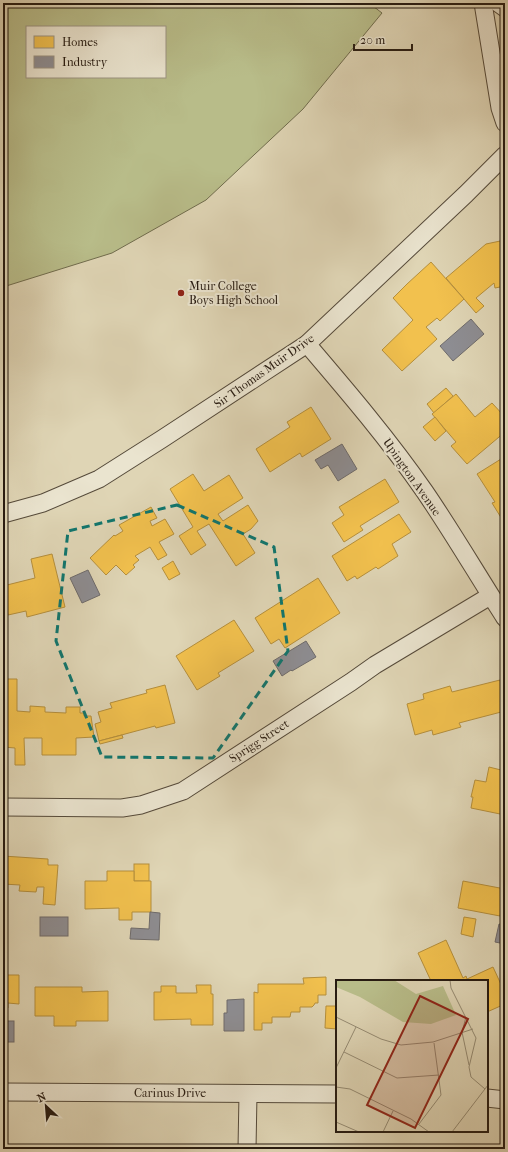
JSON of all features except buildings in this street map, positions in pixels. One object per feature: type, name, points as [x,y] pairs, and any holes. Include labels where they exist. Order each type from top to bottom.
[{"type":"street","points":[[483,3],[500,108],[505,123]]},
{"type":"street","points":[[498,3],[505,8]]},
{"type":"street","name":"Sir Thomas Muir Drive","points":[[3,514],[43,503],[99,479],[162,440],[307,344],[466,194],[505,155]]},
{"type":"street","name":"Upington Avenue","points":[[307,344],[400,456],[426,492],[505,618]]},
{"type":"street","name":"Sprigg Street","points":[[3,807],[122,808],[142,805],[182,791],[375,665],[490,596]]},
{"type":"street","name":"Carinus Drive","points":[[3,1092],[336,1094]]},
{"type":"street","points":[[247,1149],[248,1094]]},
{"type":"street","points":[[488,1098],[505,1100]]},
{"type":"highlighted area","points":[[177,505],[274,547],[288,651],[213,758],[102,757],[56,641],[68,531]]},
{"type":"green space","points":[[3,3],[369,3],[382,13],[303,109],[206,200],[112,253],[3,287]]},
{"type":"place","name":"Muir College Boys High School","points":[[181,293]]}]
